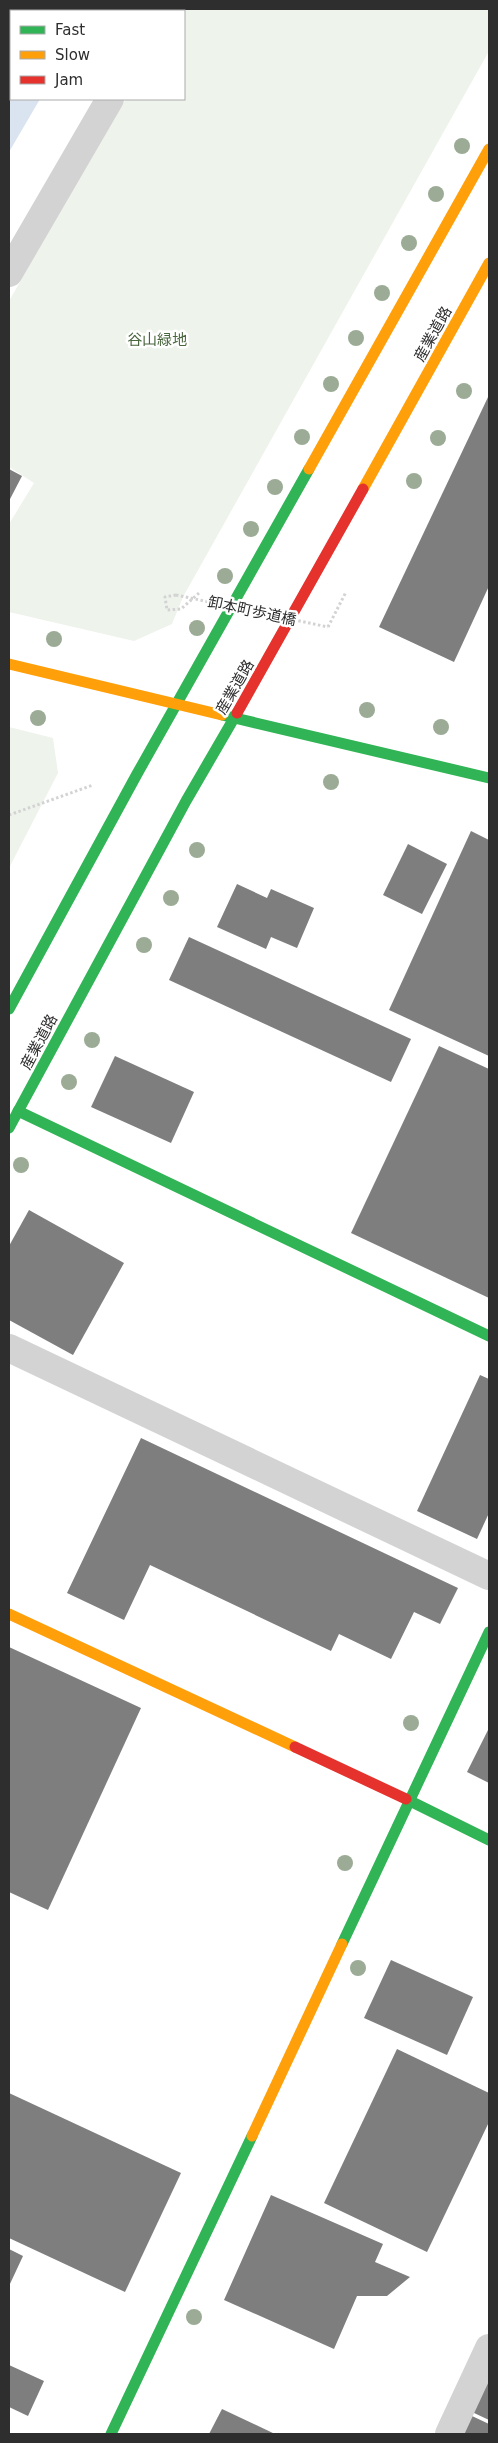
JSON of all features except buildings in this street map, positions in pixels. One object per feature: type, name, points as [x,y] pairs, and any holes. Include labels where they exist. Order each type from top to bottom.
[{"type":"street","points":[[9,273],[109,100]]},
{"type":"street","points":[[9,1009],[177,703],[489,149]]},
{"type":"street","name":"産業道路","points":[[9,1128],[186,801],[489,263]]},
{"type":"street","points":[[9,664],[489,778]]},
{"type":"street","points":[[18,1111],[489,1336]]},
{"type":"street","points":[[9,1348],[489,1576]]},
{"type":"street","points":[[9,1614],[489,1840]]},
{"type":"street","points":[[111,2434],[411,1802],[489,1632]]},
{"type":"street","points":[[449,2434],[489,2348]]},
{"type":"path","name":"卸本町歩道橋","points":[[202,591],[181,609],[167,610],[165,597],[176,595],[328,627]]},
{"type":"path","points":[[9,816],[98,783]]},
{"type":"green space","name":"谷山緑地","points":[[489,9],[489,51],[183,597],[172,624],[134,641],[9,612],[9,524],[34,483],[9,467],[9,301],[125,100],[185,100],[185,10],[177,10]]},
{"type":"green space","points":[[9,727],[53,738],[58,773],[9,868]]},
{"type":"shaded area","points":[[9,9],[94,9],[10,10],[10,100],[39,100],[9,152]]},
{"type":"traffic: fast","points":[[9,1009],[137,774],[309,469]]},
{"type":"traffic: fast","points":[[9,1128],[186,801],[237,713]]},
{"type":"traffic: fast","points":[[222,715],[489,778]]},
{"type":"traffic: fast","points":[[18,1111],[489,1336]]},
{"type":"traffic: fast","points":[[342,1944],[489,1632]]},
{"type":"traffic: fast","points":[[406,1799],[489,1840]]},
{"type":"traffic: fast","points":[[111,2434],[252,2136]]},
{"type":"traffic: slow","points":[[309,469],[489,149]]},
{"type":"traffic: slow","points":[[363,489],[489,263]]},
{"type":"traffic: slow","points":[[9,664],[222,715]]},
{"type":"traffic: slow","points":[[9,1614],[295,1747]]},
{"type":"traffic: slow","points":[[252,2136],[342,1944]]},
{"type":"traffic: jam","points":[[237,713],[363,489]]},
{"type":"traffic: jam","points":[[295,1747],[406,1799]]}]
